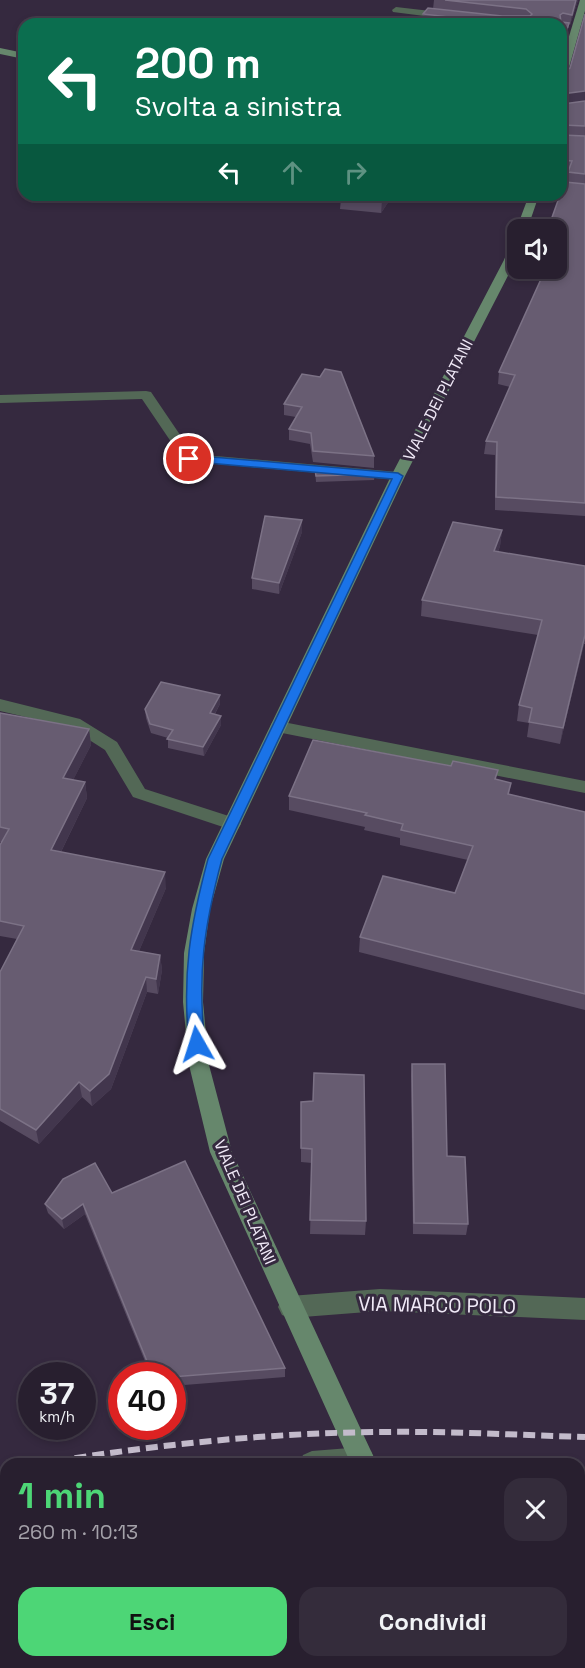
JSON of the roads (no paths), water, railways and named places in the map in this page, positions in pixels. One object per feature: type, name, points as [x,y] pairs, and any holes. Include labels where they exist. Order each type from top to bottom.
[{"type":"street","points":[[403,0],[393,14],[454,16]]},
{"type":"street","points":[[567,49],[571,29],[583,5]]},
{"type":"street","points":[[0,51],[18,55]]},
{"type":"street","points":[[525,219],[532,201]]},
{"type":"street","name":"VIALE DEI PLATANI","points":[[361,1458],[221,1152],[199,1065],[193,1002],[194,953],[201,909],[215,859],[398,476],[507,266]]},
{"type":"street","points":[[0,399],[146,395],[189,459],[398,476]]},
{"type":"street","points":[[0,705],[74,723],[111,746],[139,793],[232,824]]},
{"type":"street","points":[[278,727],[585,787]]},
{"type":"street","name":"VIA MARCO POLO","points":[[290,1307],[380,1300],[585,1309]]},
{"type":"railway","points":[[78,1458],[166,1446],[337,1433],[406,1432],[585,1437]]}]
